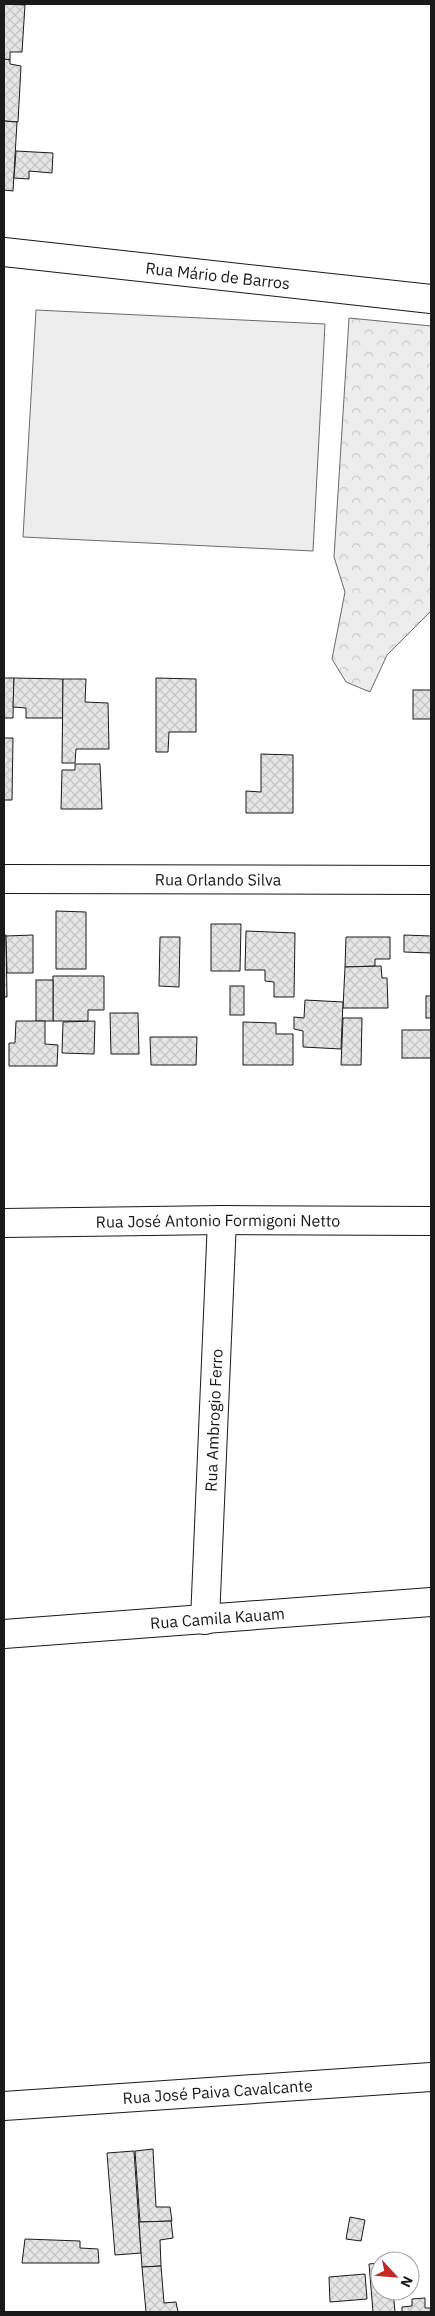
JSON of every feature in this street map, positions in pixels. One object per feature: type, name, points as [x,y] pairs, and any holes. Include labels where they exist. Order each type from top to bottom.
[{"type":"street","name":"Rua Mário de Barros","points":[[4,252],[431,299]]},
{"type":"street","name":"Rua Orlando Silva","points":[[4,879],[431,880]]},
{"type":"street","name":"Rua José Antonio Formigoni Netto","points":[[4,1223],[222,1220],[431,1221]]},
{"type":"street","name":"Rua Ambrogio Ferro","points":[[205,1620],[222,1220]]},
{"type":"street","name":"Rua Camila Kauam","points":[[4,1634],[431,1602]]},
{"type":"street","name":"Rua José Paiva Cavalcante","points":[[4,2106],[431,2077]]},
{"type":"shaded area","points":[[36,310],[325,324],[313,551],[23,537]]},
{"type":"green space","points":[[349,318],[431,326],[431,611],[387,655],[370,692],[346,682],[332,659],[345,592],[334,557]]},
{"type":"building","points":[[4,4],[25,5],[22,52],[10,52],[10,60],[4,59]]},
{"type":"building","points":[[4,59],[10,60],[10,64],[21,66],[18,122],[4,121]]},
{"type":"building","points":[[4,121],[17,122],[13,191],[4,190]]},
{"type":"building","points":[[16,151],[53,153],[52,173],[29,171],[29,179],[14,178]]},
{"type":"building","points":[[4,678],[14,678],[13,718],[4,718]]},
{"type":"building","points":[[14,678],[63,679],[63,718],[26,718],[26,708],[13,707]]},
{"type":"building","points":[[156,678],[196,679],[196,732],[169,732],[168,752],[156,752]]},
{"type":"building","points":[[63,679],[86,679],[85,702],[108,703],[109,749],[76,749],[75,763],[62,763]]},
{"type":"building","points":[[413,690],[431,690],[431,719],[413,719]]},
{"type":"building","points":[[4,738],[13,738],[12,800],[4,800]]},
{"type":"building","points":[[261,754],[293,755],[293,813],[246,813],[246,791],[261,792]]},
{"type":"building","points":[[75,764],[100,764],[102,809],[61,809],[62,770],[75,770]]},
{"type":"building","points":[[56,911],[86,912],[86,969],[56,969]]},
{"type":"building","points":[[211,924],[241,924],[240,971],[211,971]]},
{"type":"building","points":[[246,931],[295,933],[294,997],[274,997],[274,982],[265,981],[265,970],[245,970]]},
{"type":"building","points":[[4,935],[6,935],[7,997],[4,997]]},
{"type":"building","points":[[33,935],[33,973],[7,973],[6,936]]},
{"type":"building","points":[[404,935],[431,936],[431,953],[404,952]]},
{"type":"building","points":[[160,937],[180,937],[179,987],[159,986]]},
{"type":"building","points":[[346,937],[390,937],[390,959],[375,959],[375,966],[345,967]]},
{"type":"building","points":[[381,966],[382,978],[387,978],[388,1008],[343,1008],[345,967]]},
{"type":"building","points":[[53,976],[104,976],[104,1010],[88,1010],[88,1021],[53,1021]]},
{"type":"building","points":[[36,980],[53,980],[53,1021],[36,1021]]},
{"type":"building","points":[[230,986],[244,986],[244,1015],[230,1015]]},
{"type":"building","points":[[426,996],[431,996],[431,1018],[426,1018]]},
{"type":"building","points":[[305,1000],[343,1002],[341,1049],[303,1047],[303,1031],[294,1029],[294,1017],[304,1018]]},
{"type":"building","points":[[110,1013],[138,1013],[139,1054],[111,1054]]},
{"type":"building","points":[[343,1018],[362,1018],[361,1065],[341,1065]]},
{"type":"building","points":[[16,1021],[45,1021],[45,1044],[58,1045],[57,1066],[9,1066],[9,1043],[15,1043]]},
{"type":"building","points":[[95,1021],[94,1054],[62,1053],[63,1022]]},
{"type":"building","points":[[243,1022],[276,1023],[276,1034],[293,1034],[293,1065],[243,1065]]},
{"type":"building","points":[[402,1030],[431,1030],[431,1058],[402,1058]]},
{"type":"building","points":[[150,1037],[197,1037],[196,1065],[151,1065]]},
{"type":"building","points":[[153,2149],[156,2207],[170,2207],[172,2221],[140,2222],[135,2151]]},
{"type":"building","points":[[134,2151],[141,2253],[115,2255],[107,2153]]},
{"type":"building","points":[[350,2217],[365,2220],[361,2241],[346,2239]]},
{"type":"building","points":[[171,2221],[173,2238],[160,2240],[161,2266],[142,2267],[139,2222]]},
{"type":"building","points":[[25,2239],[80,2241],[80,2248],[98,2249],[99,2263],[22,2263]]},
{"type":"building","points":[[161,2266],[164,2303],[176,2302],[178,2312],[146,2312],[142,2267]]},
{"type":"building","points":[[365,2274],[367,2299],[330,2302],[329,2277]]},
{"type":"building","points":[[420,2298],[425,2298],[425,2308],[431,2308],[431,2312],[402,2312],[402,2307],[412,2306],[412,2301],[420,2301]]},
{"type":"building","points":[[372,2301],[394,2301],[395,2312],[373,2312]]}]
